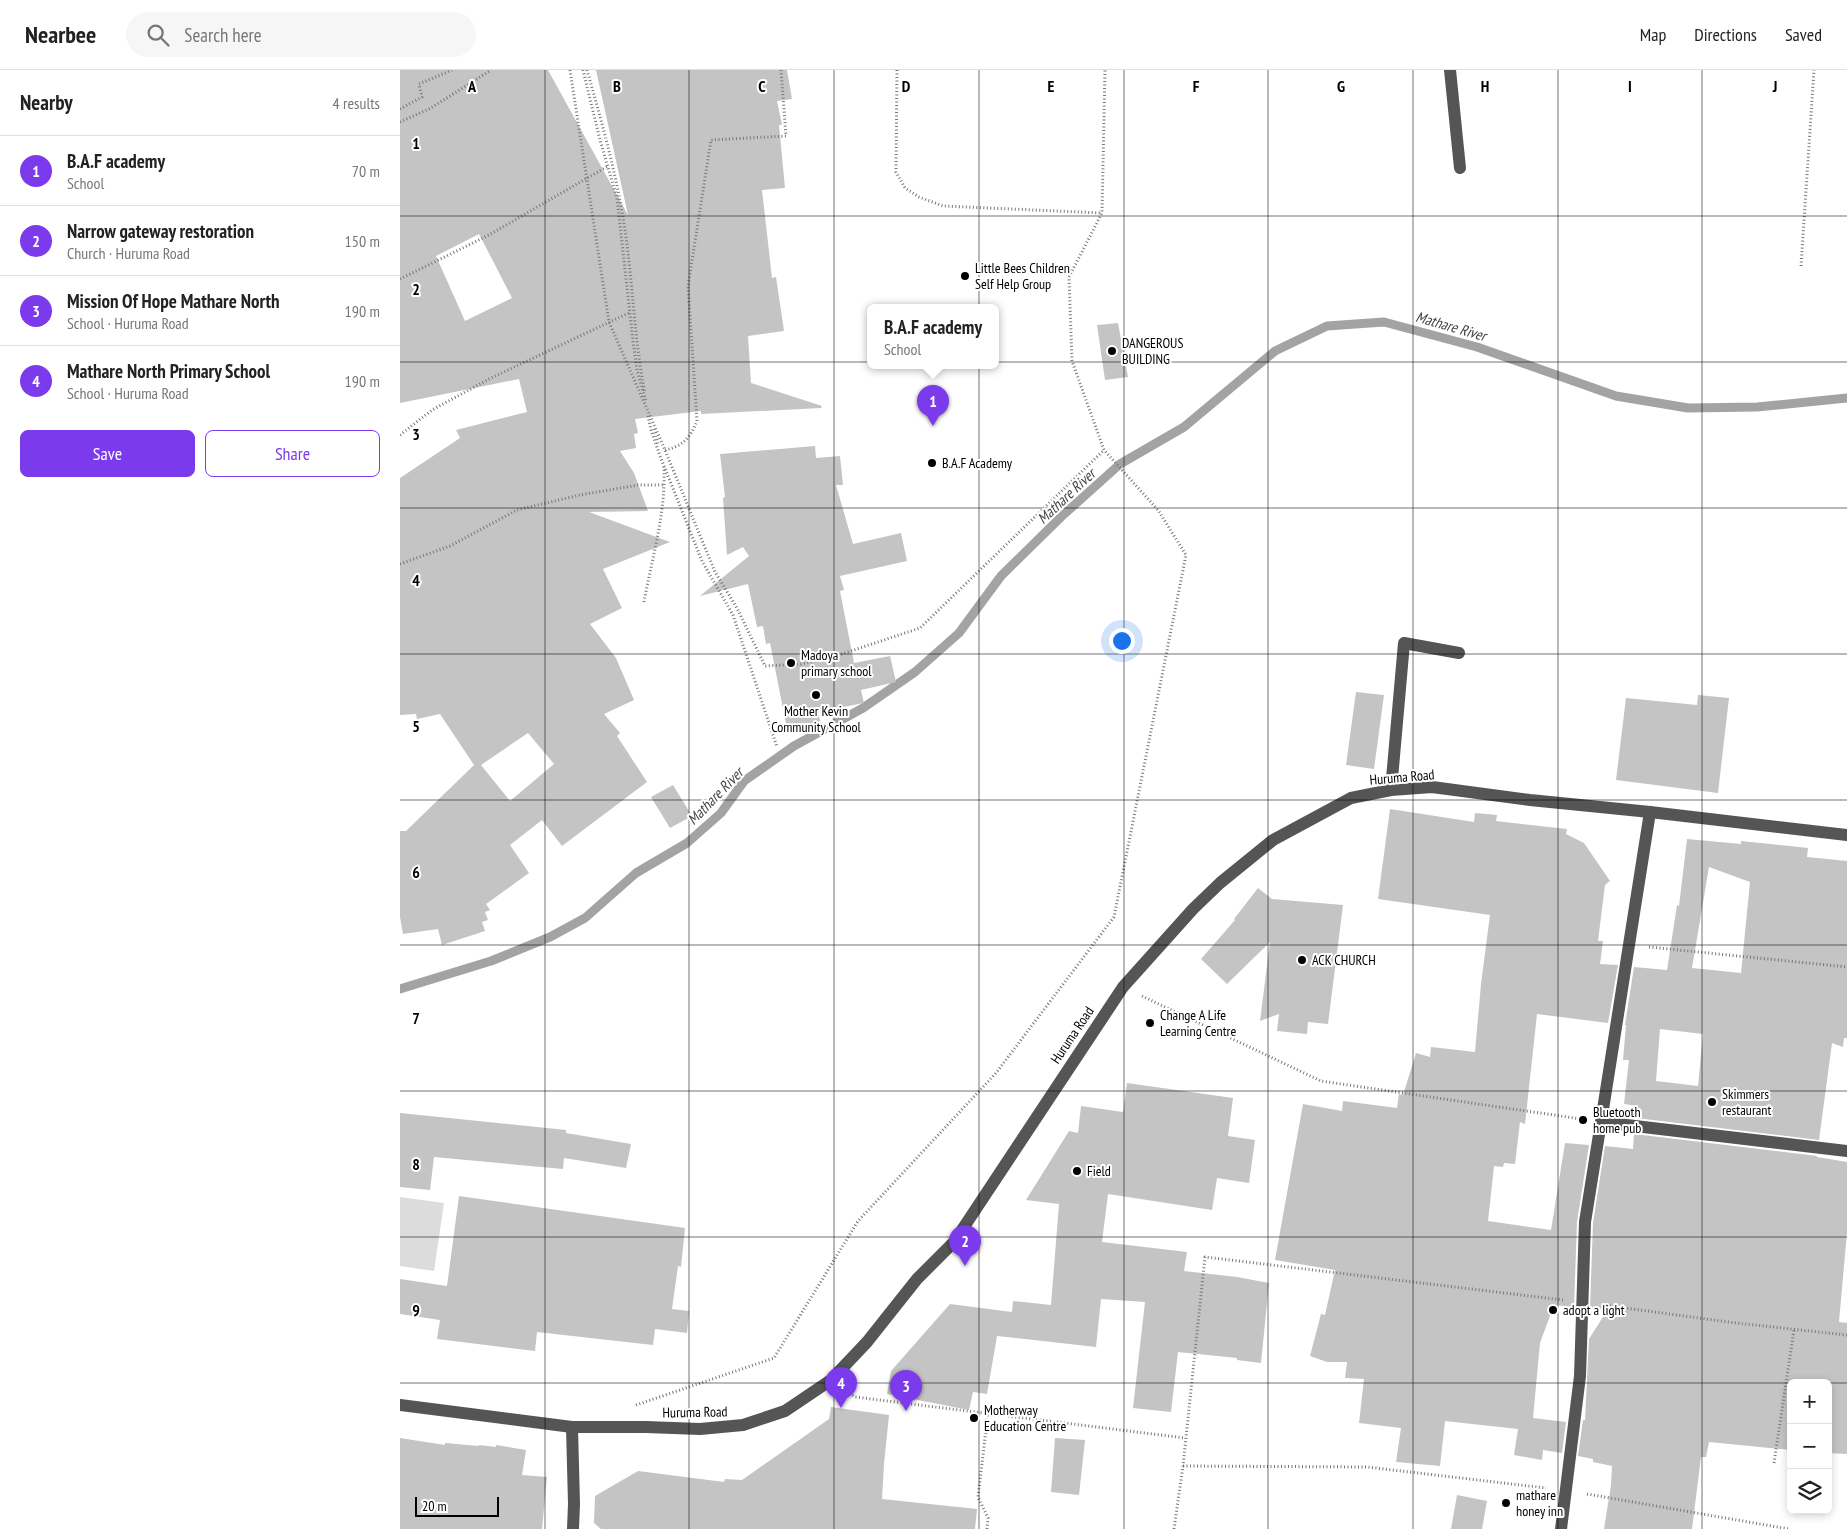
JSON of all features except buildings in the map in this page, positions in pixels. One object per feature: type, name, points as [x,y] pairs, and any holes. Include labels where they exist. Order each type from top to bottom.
[{"type":"street","points":[[1450,70],[1460,168]]},
{"type":"street","points":[[1391,790],[1404,643],[1459,653]]},
{"type":"street","name":"Huruma Road","points":[[400,1405],[572,1427],[700,1429],[743,1425],[785,1412],[831,1380],[867,1342],[917,1279],[954,1242],[1123,987],[1192,910],[1220,883],[1273,840],[1351,798],[1391,790],[1432,787],[1530,800],[1847,835]]},
{"type":"street","points":[[1561,1529],[1580,1376],[1585,1222],[1650,812]]},
{"type":"street","points":[[1601,1122],[1847,1151]]},
{"type":"street","points":[[572,1427],[573,1529]]},
{"type":"path","points":[[400,109],[422,97],[419,84],[452,70]]},
{"type":"path","points":[[400,122],[431,108],[491,70]]},
{"type":"path","points":[[570,70],[609,322],[665,450],[715,572],[737,608],[765,666],[801,664],[839,655],[920,628],[1105,451]]},
{"type":"path","points":[[582,70],[617,198],[640,370],[664,463],[665,486],[644,602]]},
{"type":"path","points":[[587,70],[599,112],[625,231],[637,370],[651,430],[702,561],[733,615],[777,747]]},
{"type":"path","points":[[665,450],[677,447],[687,439],[697,421],[688,286],[711,140],[786,136],[781,70]]},
{"type":"path","points":[[897,70],[896,172],[905,188],[919,197],[943,206],[1102,213]]},
{"type":"path","points":[[627,1408],[774,1358],[858,1221],[996,1073],[1114,916],[1186,555],[1158,510],[1105,451],[1072,361],[1069,277],[1102,213],[1105,70]]},
{"type":"path","points":[[1801,266],[1814,70]]},
{"type":"path","points":[[400,279],[489,236],[608,166]]},
{"type":"path","points":[[400,434],[432,410],[491,378],[631,312]]},
{"type":"path","points":[[400,564],[450,546],[517,510],[580,495],[638,485],[665,486]]},
{"type":"path","points":[[1640,946],[1847,967]]},
{"type":"path","points":[[1123,987],[1321,1081],[1601,1122]]},
{"type":"path","points":[[1174,1529],[1205,1257],[1847,1335]]},
{"type":"path","points":[[1774,1463],[1794,1330]]},
{"type":"path","points":[[831,1380],[855,1397],[1185,1438]]},
{"type":"path","points":[[987,1529],[988,1518],[978,1497],[988,1413]]},
{"type":"path","points":[[1182,1466],[1367,1467],[1565,1490],[1789,1529]]},
{"type":"shaded area","points":[[400,1197],[444,1203],[434,1271],[400,1266]]},
{"type":"waterway","name":"Mathare River","points":[[400,989],[491,961],[550,937],[585,918],[636,873],[687,843],[721,813],[744,781],[794,746],[863,708],[915,672],[959,633],[1001,576],[1061,517],[1120,464],[1184,427],[1275,351],[1327,326],[1384,322],[1477,347],[1616,396],[1688,408],[1757,407],[1847,398]]},
{"type":"place","name":"Little Bees Children Self Help Group","points":[[965,276]]},
{"type":"place","name":"DANGEROUS BUILDING","points":[[1112,351]]},
{"type":"place","name":"B.A.F academy","points":[[933,426]]},
{"type":"place","name":"B.A.F Academy","points":[[932,463]]},
{"type":"place","name":"Madoya primary school","points":[[791,663]]},
{"type":"place","name":"Mother Kevin Community School","points":[[816,695]]},
{"type":"place","name":"ACK CHURCH","points":[[1302,960]]},
{"type":"place","name":"Change A Life Learning Centre","points":[[1150,1023]]},
{"type":"place","name":"Skimmers restaurant","points":[[1712,1102]]},
{"type":"place","name":"Bluetooth home pub","points":[[1583,1120]]},
{"type":"place","name":"Field","points":[[1077,1171]]},
{"type":"place","name":"Narrow gateway restoration","points":[[965,1266]]},
{"type":"place","name":"adopt a light","points":[[1553,1310]]},
{"type":"place","name":"Mathare North Primary School","points":[[841,1408]]},
{"type":"place","name":"Mission Of Hope Mathare North","points":[[906,1411]]},
{"type":"place","name":"Motherway Education Centre","points":[[974,1418]]},
{"type":"place","name":"mathare honey inn","points":[[1506,1503]]}]
